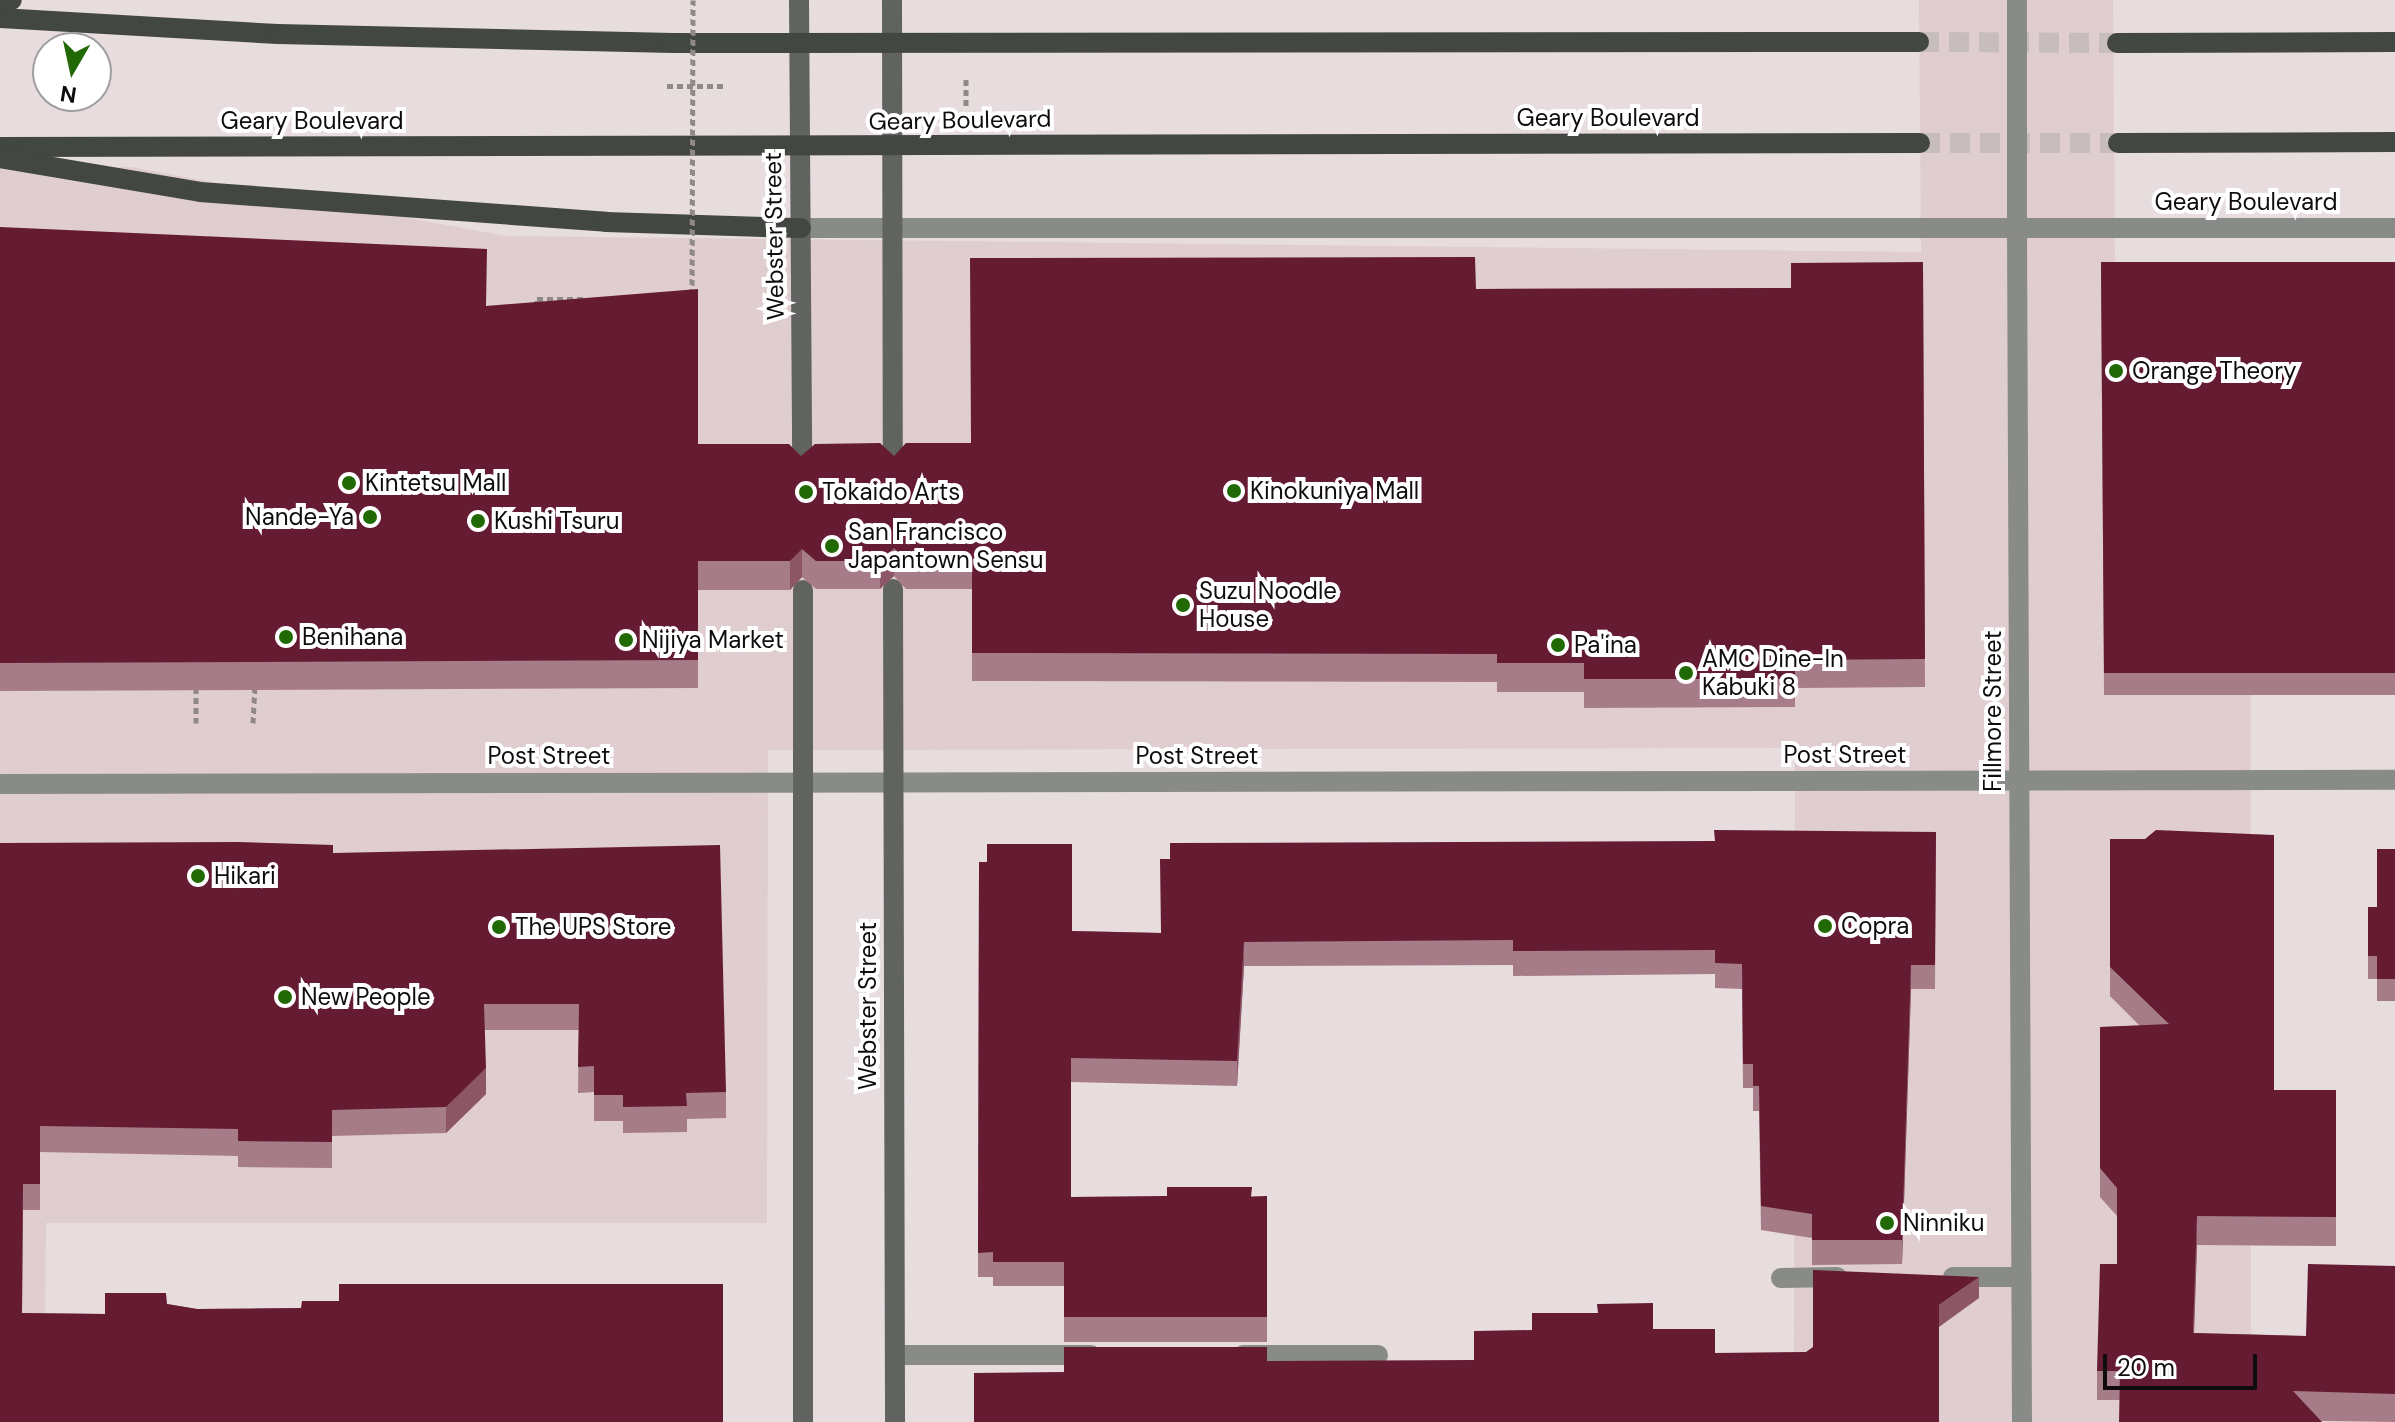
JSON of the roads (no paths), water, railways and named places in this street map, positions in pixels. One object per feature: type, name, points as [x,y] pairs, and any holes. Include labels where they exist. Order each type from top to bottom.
[{"type":"main road","points":[[0,3],[12,0]]},
{"type":"main road","name":"Webster Street","points":[[799,0],[802,472]]},
{"type":"main road","points":[[892,0],[893,472]]},
{"type":"main road","points":[[0,18],[392,39],[799,44],[1919,42]]},
{"type":"main road","points":[[2117,43],[2395,42]]},
{"type":"main road","points":[[2118,143],[2395,142]]},
{"type":"main road","name":"Geary Boulevard","points":[[0,147],[799,148],[1920,143]]},
{"type":"main road","points":[[0,158],[200,192],[666,225],[801,228]]},
{"type":"main road","name":"Webster Street","points":[[893,589],[895,1422]]},
{"type":"main road","points":[[803,590],[803,1422]]},
{"type":"street","name":"Fillmore Street","points":[[2017,0],[2022,1422]]},
{"type":"street","name":"Geary Boulevard","points":[[801,228],[2395,228]]},
{"type":"street","name":"Post Street","points":[[0,784],[2395,780]]},
{"type":"street","points":[[1781,1278],[1862,1277]]},
{"type":"street","points":[[1925,1277],[2021,1277]]},
{"type":"street","points":[[895,1355],[1111,1355]]},
{"type":"street","points":[[1221,1355],[1378,1355]]},
{"type":"tunnel","points":[[1919,42],[2117,43]]},
{"type":"tunnel","points":[[1920,143],[2118,143]]},
{"type":"place","name":"Orange Theory","points":[[2116,371]]},
{"type":"place","name":"Kintetsu Mall","points":[[349,483]]},
{"type":"place","name":"Kinokuniya Mall","points":[[1234,491]]},
{"type":"place","name":"Tokaido Arts","points":[[806,492]]},
{"type":"place","name":"Nande-Ya","points":[[370,517]]},
{"type":"place","name":"Kushi Tsuru","points":[[478,521]]},
{"type":"place","name":"San Francisco Japantown Sensu","points":[[832,546]]},
{"type":"place","name":"Suzu Noodle House","points":[[1183,605]]},
{"type":"place","name":"Benihana","points":[[286,637]]},
{"type":"place","name":"Nijiya Market","points":[[626,640]]},
{"type":"place","name":"Pa'ina","points":[[1558,645]]},
{"type":"place","name":"AMC Dine-In Kabuki 8","points":[[1686,673]]},
{"type":"place","name":"Hikari","points":[[198,876]]},
{"type":"place","name":"Copra","points":[[1825,926]]},
{"type":"place","name":"The UPS Store","points":[[499,927]]},
{"type":"place","name":"New People","points":[[285,997]]},
{"type":"place","name":"Ninniku","points":[[1887,1223]]}]
